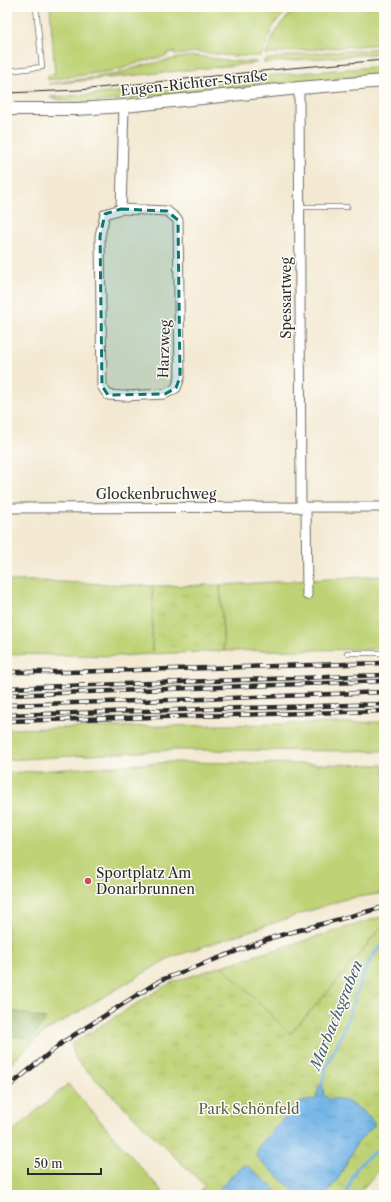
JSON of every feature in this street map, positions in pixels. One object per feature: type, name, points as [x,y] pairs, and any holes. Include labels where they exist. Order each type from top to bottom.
[{"type":"main road","name":"Eugen-Richter-Straße","points":[[7,109],[124,106],[384,81]]},
{"type":"street","name":"Spessartweg","points":[[299,88],[299,207],[304,508]]},
{"type":"street","points":[[121,209],[124,106]]},
{"type":"street","name":"Harzweg","points":[[121,209],[167,211],[178,220],[180,377],[176,388],[165,394],[123,396],[108,395],[102,386],[100,236],[105,214],[121,209]]},
{"type":"street","name":"Glockenbruchweg","points":[[7,508],[384,507]]},
{"type":"street","points":[[304,508],[307,595]]},
{"type":"lane","points":[[7,71],[42,67],[36,7]]},
{"type":"lane","points":[[299,207],[346,207]]},
{"type":"lane","points":[[347,653],[384,653]]},
{"type":"highlighted area","points":[[121,209],[167,211],[178,220],[180,377],[176,388],[165,394],[108,395],[102,386],[100,236],[105,214]]},
{"type":"green space","points":[[50,7],[291,7],[274,24],[261,56],[233,56],[197,52],[175,55],[175,52],[167,53],[167,56],[140,62],[119,70],[48,80],[48,75],[55,74]]},
{"type":"green space","points":[[301,7],[384,7],[384,44],[292,51],[265,55],[278,28],[288,17]]},
{"type":"green space","points":[[384,48],[384,53],[264,63],[264,60],[292,55]]},
{"type":"green space","points":[[197,56],[257,63],[49,84],[118,74],[140,66],[183,57]]},
{"type":"green space","points":[[384,66],[384,75],[265,85],[264,76]]},
{"type":"green space","points":[[260,77],[261,85],[80,104],[50,97],[90,95]]},
{"type":"green space","points":[[384,576],[384,649],[224,651],[220,585]]},
{"type":"green space","points":[[7,581],[153,586],[152,654],[119,656],[7,654]]},
{"type":"green space","points":[[220,585],[224,651],[152,654],[153,586]]},
{"type":"green space","points":[[384,722],[384,751],[172,750],[7,760],[7,729]]},
{"type":"green space","points":[[171,762],[384,765],[384,893],[345,899],[169,958],[43,1033],[7,1067],[7,1035],[31,1039],[46,1019],[7,1010],[7,773]]},
{"type":"green space","points":[[384,916],[384,924],[339,979],[290,1034],[222,966]]},
{"type":"green space","name":"Park Schönfeld","points":[[384,924],[384,1164],[357,1195],[196,1195],[205,1186],[76,1060],[71,1044],[170,983],[222,966],[290,1034],[339,979]]},
{"type":"green space","points":[[7,1010],[46,1019],[31,1039],[7,1035]]},
{"type":"green space","points":[[68,1084],[165,1195],[7,1195],[7,1136]]},
{"type":"water","points":[[322,1081],[324,1096],[326,1098],[343,1100],[354,1105],[369,1117],[375,1125],[357,1143],[337,1181],[324,1195],[299,1195],[256,1156],[259,1146],[294,1107],[300,1102],[316,1099],[319,1086]]},
{"type":"water","points":[[243,1166],[248,1166],[281,1195],[213,1195]]},
{"type":"waterway","name":"Marbachsgraben","points":[[322,1084],[326,1068],[344,1030],[364,972],[374,953],[384,945]]},
{"type":"waterway","points":[[344,1195],[354,1173],[360,1164],[382,1148]]},
{"type":"tram line","points":[[7,93],[79,90],[384,60]]},
{"type":"railway","points":[[7,672],[67,672],[384,663]]},
{"type":"railway","points":[[7,688],[384,675]]},
{"type":"railway","points":[[7,695],[384,681]]},
{"type":"railway","points":[[7,705],[384,692]]},
{"type":"railway","points":[[7,715],[384,704]]},
{"type":"railway","points":[[7,721],[384,711]]},
{"type":"railway","points":[[7,1088],[63,1042],[161,980],[274,937],[384,907]]},
{"type":"place","name":"Sportplatz Am Donarbrunnen","points":[[88,881]]}]
